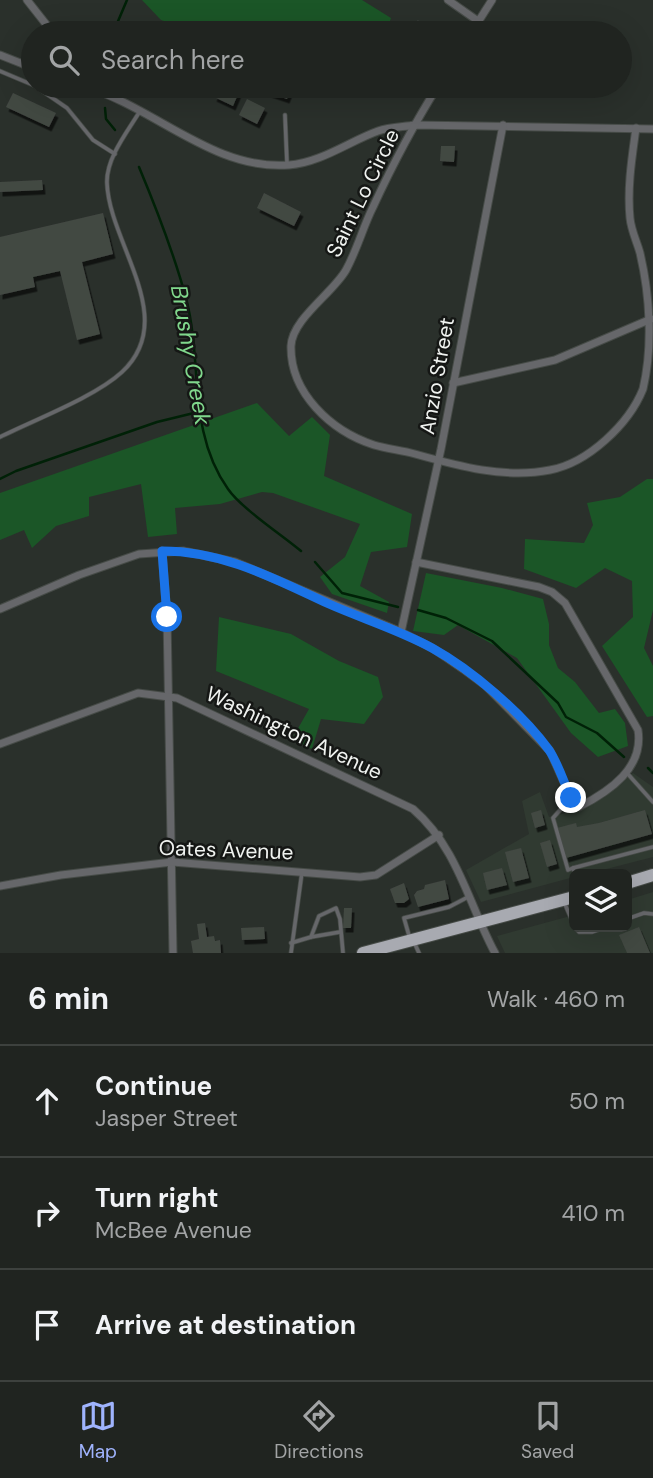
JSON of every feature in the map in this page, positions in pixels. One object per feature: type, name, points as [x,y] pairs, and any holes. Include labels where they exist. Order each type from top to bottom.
[{"type":"highway","points":[[632,882],[653,876]]},
{"type":"highway","points":[[370,952],[569,898]]},
{"type":"street","points":[[27,0],[44,21]]},
{"type":"street","points":[[449,0],[478,21],[492,0]]},
{"type":"street","points":[[0,55],[21,63]]},
{"type":"street","points":[[116,98],[220,154],[250,162],[287,165],[315,158],[382,129],[415,125],[653,129]]},
{"type":"street","name":"Saint Lo Circle","points":[[431,98],[373,206],[345,271],[299,324],[291,342],[292,365],[301,388],[314,407],[351,436],[374,445],[439,461],[506,472],[552,470],[588,452],[628,414],[643,390],[650,361],[651,319],[630,219],[630,170],[636,128]]},
{"type":"street","name":"Anzio Street","points":[[401,632],[439,461],[503,125]]},
{"type":"street","points":[[453,383],[555,360],[651,319]]},
{"type":"street","points":[[0,609],[110,563],[162,551],[183,551],[235,562],[401,632],[434,649],[463,669],[550,751],[571,798],[579,807],[626,773],[637,757],[640,743],[638,730],[565,603],[540,587],[416,562]]},
{"type":"street","points":[[162,551],[167,617],[166,695],[173,953]]},
{"type":"street","name":"Washington Avenue","points":[[0,744],[138,693],[177,698],[413,809],[439,835],[495,953]]},
{"type":"street","name":"Oates Avenue","points":[[0,886],[61,875],[172,862],[360,877],[376,875],[439,835]]},
{"type":"lane","points":[[0,71],[21,80]]},
{"type":"lane","points":[[53,98],[67,108],[93,140],[115,154]]},
{"type":"lane","points":[[0,437],[121,374],[140,352],[145,323],[141,289],[111,214],[107,180],[115,154],[140,111]]},
{"type":"lane","points":[[285,115],[287,165]]},
{"type":"lane","points":[[626,773],[653,802]]},
{"type":"lane","points":[[571,798],[553,818],[568,870],[653,847]]},
{"type":"lane","points":[[291,953],[302,871]]},
{"type":"lane","points":[[419,953],[404,918],[449,906],[470,896]]},
{"type":"lane","points":[[311,937],[319,916],[336,908],[343,953]]},
{"type":"lane","points":[[632,917],[644,913],[653,914]]},
{"type":"lane","points":[[291,943],[341,932]]},
{"type":"shaded area","points":[[633,773],[653,787],[653,857],[606,869],[569,869],[569,878],[481,902],[466,870],[529,834],[522,801],[540,792],[549,817],[587,808]]},
{"type":"shaded area","points":[[653,892],[653,953],[505,953],[497,936],[569,916],[569,932],[632,932],[632,898]]},
{"type":"green space","points":[[142,0],[362,0],[391,18],[390,21],[161,20]]},
{"type":"green space","points":[[257,403],[289,436],[312,417],[330,435],[324,476],[412,514],[407,547],[371,552],[360,586],[389,602],[387,613],[332,594],[320,577],[345,557],[360,524],[273,493],[262,492],[220,504],[175,508],[177,534],[148,537],[141,484],[89,497],[89,516],[56,526],[32,548],[24,530],[0,540],[0,493]]},
{"type":"green space","points":[[647,479],[653,479],[653,610],[644,648],[653,666],[653,716],[647,717],[602,646],[633,617],[632,581],[605,568],[576,588],[524,569],[525,539],[584,543],[593,525],[587,503],[620,497]]},
{"type":"green space","points":[[426,573],[543,599],[549,624],[549,645],[558,668],[575,682],[599,713],[615,709],[625,723],[628,746],[598,757],[571,733],[517,658],[458,625],[444,635],[413,631]]},
{"type":"green space","points":[[219,617],[291,634],[339,661],[378,677],[383,697],[364,724],[321,719],[312,749],[292,739],[309,709],[216,671]]},
{"type":"building","points":[[13,93],[56,113],[49,127],[6,107]]},
{"type":"building","points":[[216,98],[236,98],[233,106]]},
{"type":"building","points":[[247,99],[265,108],[257,124],[239,115]]},
{"type":"building","points":[[441,146],[455,146],[454,162],[440,161]]},
{"type":"building","points":[[42,180],[43,190],[0,192],[0,182]]},
{"type":"building","points":[[264,193],[301,212],[294,226],[257,208]]},
{"type":"building","points":[[103,213],[113,254],[82,262],[100,334],[77,340],[60,271],[33,277],[35,287],[0,295],[0,237]]},
{"type":"building","points":[[541,810],[545,825],[535,828],[531,813]]},
{"type":"building","points":[[645,810],[652,834],[566,858],[557,828],[576,823],[577,827],[599,823]]},
{"type":"building","points":[[550,840],[557,864],[547,867],[540,843]]},
{"type":"building","points":[[521,848],[529,878],[513,882],[505,852]]},
{"type":"building","points":[[502,868],[507,885],[487,890],[483,873]]},
{"type":"building","points":[[445,880],[449,899],[418,907],[414,895],[417,891],[424,889],[425,885]]},
{"type":"building","points":[[404,883],[409,899],[404,903],[395,903],[390,889]]},
{"type":"building","points":[[344,908],[352,908],[351,928],[343,928]]},
{"type":"building","points":[[205,923],[207,937],[214,936],[215,941],[220,940],[221,953],[193,953],[191,941],[199,939],[197,924]]},
{"type":"building","points":[[264,927],[265,939],[242,940],[241,928]]},
{"type":"building","points":[[639,927],[650,953],[627,953],[619,935]]},
{"type":"waterway","name":"Brushy Creek","points":[[118,21],[127,0]]},
{"type":"waterway","name":"Brushy Creek","points":[[105,108],[106,119],[115,130]]},
{"type":"waterway","name":"Brushy Creek","points":[[139,167],[165,232],[186,298],[201,420],[215,467],[228,489],[242,504],[301,551]]},
{"type":"waterway","points":[[0,479],[157,422],[198,412]]},
{"type":"waterway","name":"Brushy Creek","points":[[315,562],[342,593],[398,607]]},
{"type":"waterway","name":"Brushy Creek","points":[[418,610],[446,618],[492,641],[558,703],[566,717],[597,733],[624,757]]},
{"type":"waterway","name":"Brushy Creek","points":[[648,768],[653,773]]},
{"type":"route","points":[[167,617],[162,551],[183,551],[235,562],[292,585],[326,603],[401,632],[434,649],[486,686],[550,751],[571,798]]}]
